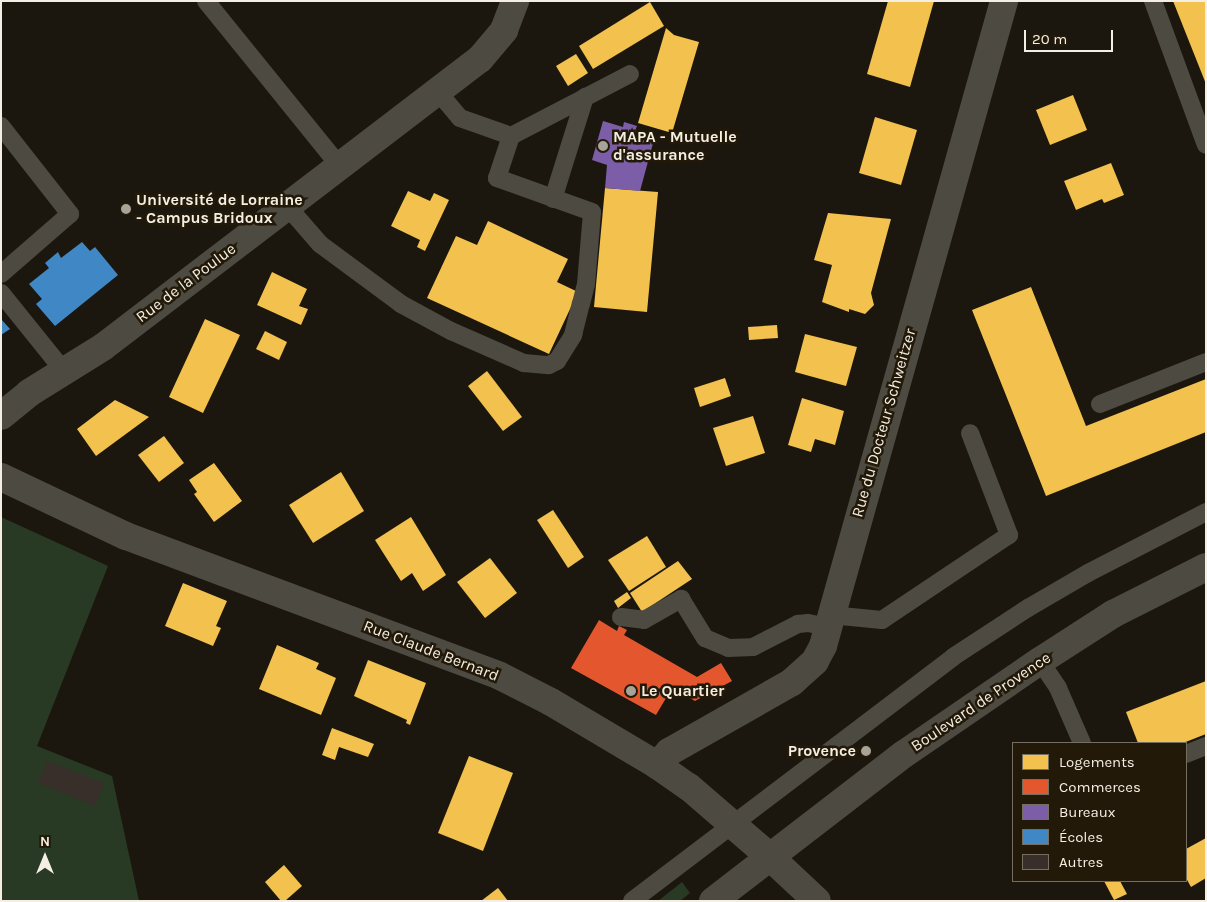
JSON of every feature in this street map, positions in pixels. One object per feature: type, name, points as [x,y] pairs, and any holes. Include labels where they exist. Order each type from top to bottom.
[{"type":"street","name":"Rue de la Poulue","points":[[1,416],[29,392],[102,347],[339,165],[438,92],[490,49],[504,30],[515,1]]},
{"type":"street","name":"Rue du Docteur Schweitzer","points":[[657,765],[669,752],[792,682],[806,672],[815,661],[823,646],[1004,1]]},
{"type":"street","name":"Rue Claude Bernard","points":[[1,477],[126,536],[500,676],[583,720],[689,787],[770,857],[817,901]]},
{"type":"street","name":"Boulevard de Provence","points":[[712,901],[904,754],[1040,661],[1113,614],[1206,567]]},
{"type":"lane","points":[[206,1],[339,165]]},
{"type":"lane","points":[[1152,1],[1206,145]]},
{"type":"lane","points":[[287,206],[320,244],[402,304],[451,331],[524,363],[549,364],[557,361],[573,335],[586,284],[592,212],[497,178],[511,136],[630,74]]},
{"type":"lane","points":[[438,92],[460,118],[511,136]]},
{"type":"lane","points":[[553,199],[585,97]]},
{"type":"lane","points":[[1,126],[70,214],[1,274]]},
{"type":"lane","points":[[1,293],[64,371]]},
{"type":"lane","points":[[1100,404],[1206,362]]},
{"type":"lane","points":[[621,617],[644,620],[680,599],[705,638],[728,648],[753,647],[798,624],[829,621],[882,620],[1009,535],[970,433]]},
{"type":"lane","points":[[632,901],[961,652],[1028,608],[1088,573],[1206,512]]},
{"type":"lane","points":[[1040,661],[1058,688],[1082,742]]},
{"type":"lane","points":[[1187,754],[1206,746]]},
{"type":"green space","points":[[1,517],[108,566],[37,746],[112,776],[139,901],[1,901]]},
{"type":"green space","points":[[682,882],[690,893],[680,901],[658,901]]},
{"type":"building: Logements","points":[[888,1],[934,1],[910,87],[867,74]]},
{"type":"building: Logements","points":[[1173,1],[1206,1],[1206,84]]},
{"type":"building: Logements","points":[[650,2],[664,26],[593,69],[579,46]]},
{"type":"building: Logements","points":[[666,28],[674,35],[699,42],[672,133],[638,123]]},
{"type":"building: Logements","points":[[576,54],[588,73],[568,86],[556,66]]},
{"type":"building: Logements","points":[[1073,95],[1087,130],[1050,145],[1036,110]]},
{"type":"building: Logements","points":[[875,117],[917,130],[901,185],[859,173]]},
{"type":"building: Logements","points":[[1111,163],[1124,195],[1104,203],[1102,199],[1076,210],[1064,181]]},
{"type":"building: Logements","points":[[605,188],[658,192],[647,312],[594,307]]},
{"type":"building: Logements","points":[[408,191],[430,201],[434,193],[449,200],[425,251],[417,247],[420,240],[391,226]]},
{"type":"building: Logements","points":[[828,213],[891,219],[871,293],[874,305],[865,314],[849,309],[849,312],[822,302],[832,265],[814,260]]},
{"type":"building: Logements","points":[[488,221],[568,259],[557,282],[578,292],[549,354],[427,298],[456,236],[477,245]]},
{"type":"building: Logements","points":[[272,272],[307,289],[299,306],[308,309],[301,325],[257,305]]},
{"type":"building: Logements","points":[[1031,287],[1086,426],[1206,379],[1206,432],[1046,496],[972,310]]},
{"type":"building: Logements","points":[[205,319],[240,335],[203,413],[169,397]]},
{"type":"building: Logements","points":[[777,325],[778,338],[749,340],[748,327]]},
{"type":"building: Logements","points":[[265,331],[287,342],[279,360],[256,349]]},
{"type":"building: Logements","points":[[805,334],[857,347],[846,386],[795,372]]},
{"type":"building: Logements","points":[[487,371],[522,417],[503,431],[468,386]]},
{"type":"building: Logements","points":[[725,378],[731,396],[700,407],[694,388]]},
{"type":"building: Logements","points":[[802,398],[844,411],[835,445],[815,439],[811,452],[788,445]]},
{"type":"building: Logements","points":[[115,400],[149,417],[96,456],[77,429]]},
{"type":"building: Logements","points":[[753,416],[765,453],[726,466],[713,428]]},
{"type":"building: Logements","points":[[164,436],[184,463],[159,482],[138,455]]},
{"type":"building: Logements","points":[[214,463],[242,501],[214,522],[194,494],[197,492],[189,480]]},
{"type":"building: Logements","points":[[341,472],[364,511],[313,543],[289,505]]},
{"type":"building: Logements","points":[[553,510],[584,557],[568,568],[537,520]]},
{"type":"building: Logements","points":[[411,517],[446,575],[423,591],[412,573],[401,581],[375,540]]},
{"type":"building: Logements","points":[[647,536],[666,567],[629,591],[608,560]]},
{"type":"building: Logements","points":[[490,558],[517,593],[485,618],[457,582]]},
{"type":"building: Logements","points":[[678,561],[692,579],[642,612],[630,593]]},
{"type":"building: Logements","points":[[183,583],[227,601],[216,626],[221,628],[213,646],[165,626]]},
{"type":"building: Logements","points":[[627,592],[631,598],[618,608],[614,601]]},
{"type":"building: Logements","points":[[277,645],[319,663],[316,669],[336,678],[321,715],[259,689]]},
{"type":"building: Logements","points":[[368,660],[426,683],[410,725],[406,723],[407,720],[354,696]]},
{"type":"building: Logements","points":[[1206,681],[1206,734],[1186,742],[1138,742],[1126,712]]},
{"type":"building: Logements","points":[[332,728],[374,744],[368,757],[339,747],[335,760],[322,755]]},
{"type":"building: Logements","points":[[469,756],[513,773],[483,851],[438,833]]},
{"type":"building: Logements","points":[[1206,838],[1206,878],[1191,887],[1187,880],[1187,848]]},
{"type":"building: Logements","points":[[284,865],[302,886],[285,901],[281,901],[265,882]]},
{"type":"building: Logements","points":[[1105,882],[1121,882],[1127,894],[1114,900]]},
{"type":"building: Logements","points":[[498,888],[508,901],[481,901]]},
{"type":"building: Commerces","points":[[599,620],[617,631],[619,626],[627,630],[624,635],[697,677],[721,663],[732,681],[695,701],[672,688],[656,715],[571,668]]},
{"type":"building: Bureaux","points":[[603,121],[623,127],[624,122],[637,126],[635,131],[655,136],[640,191],[605,188],[607,165],[592,160]]},
{"type":"building: Écoles","points":[[82,242],[90,251],[95,247],[118,275],[55,326],[36,304],[42,299],[29,284],[49,268],[45,263],[58,252],[61,258]]},
{"type":"building: Écoles","points":[[1,319],[10,329],[1,335]]},
{"type":"building: Autres","points":[[47,761],[104,783],[95,806],[38,783]]},
{"type":"place","name":"MAPA - Mutuelle d'assurance","points":[[603,146]]},
{"type":"place","name":"Université de Lorraine - Campus Bridoux","points":[[126,209]]},
{"type":"place","name":"Le Quartier","points":[[631,691]]},
{"type":"place","name":"Provence","points":[[866,751]]}]
